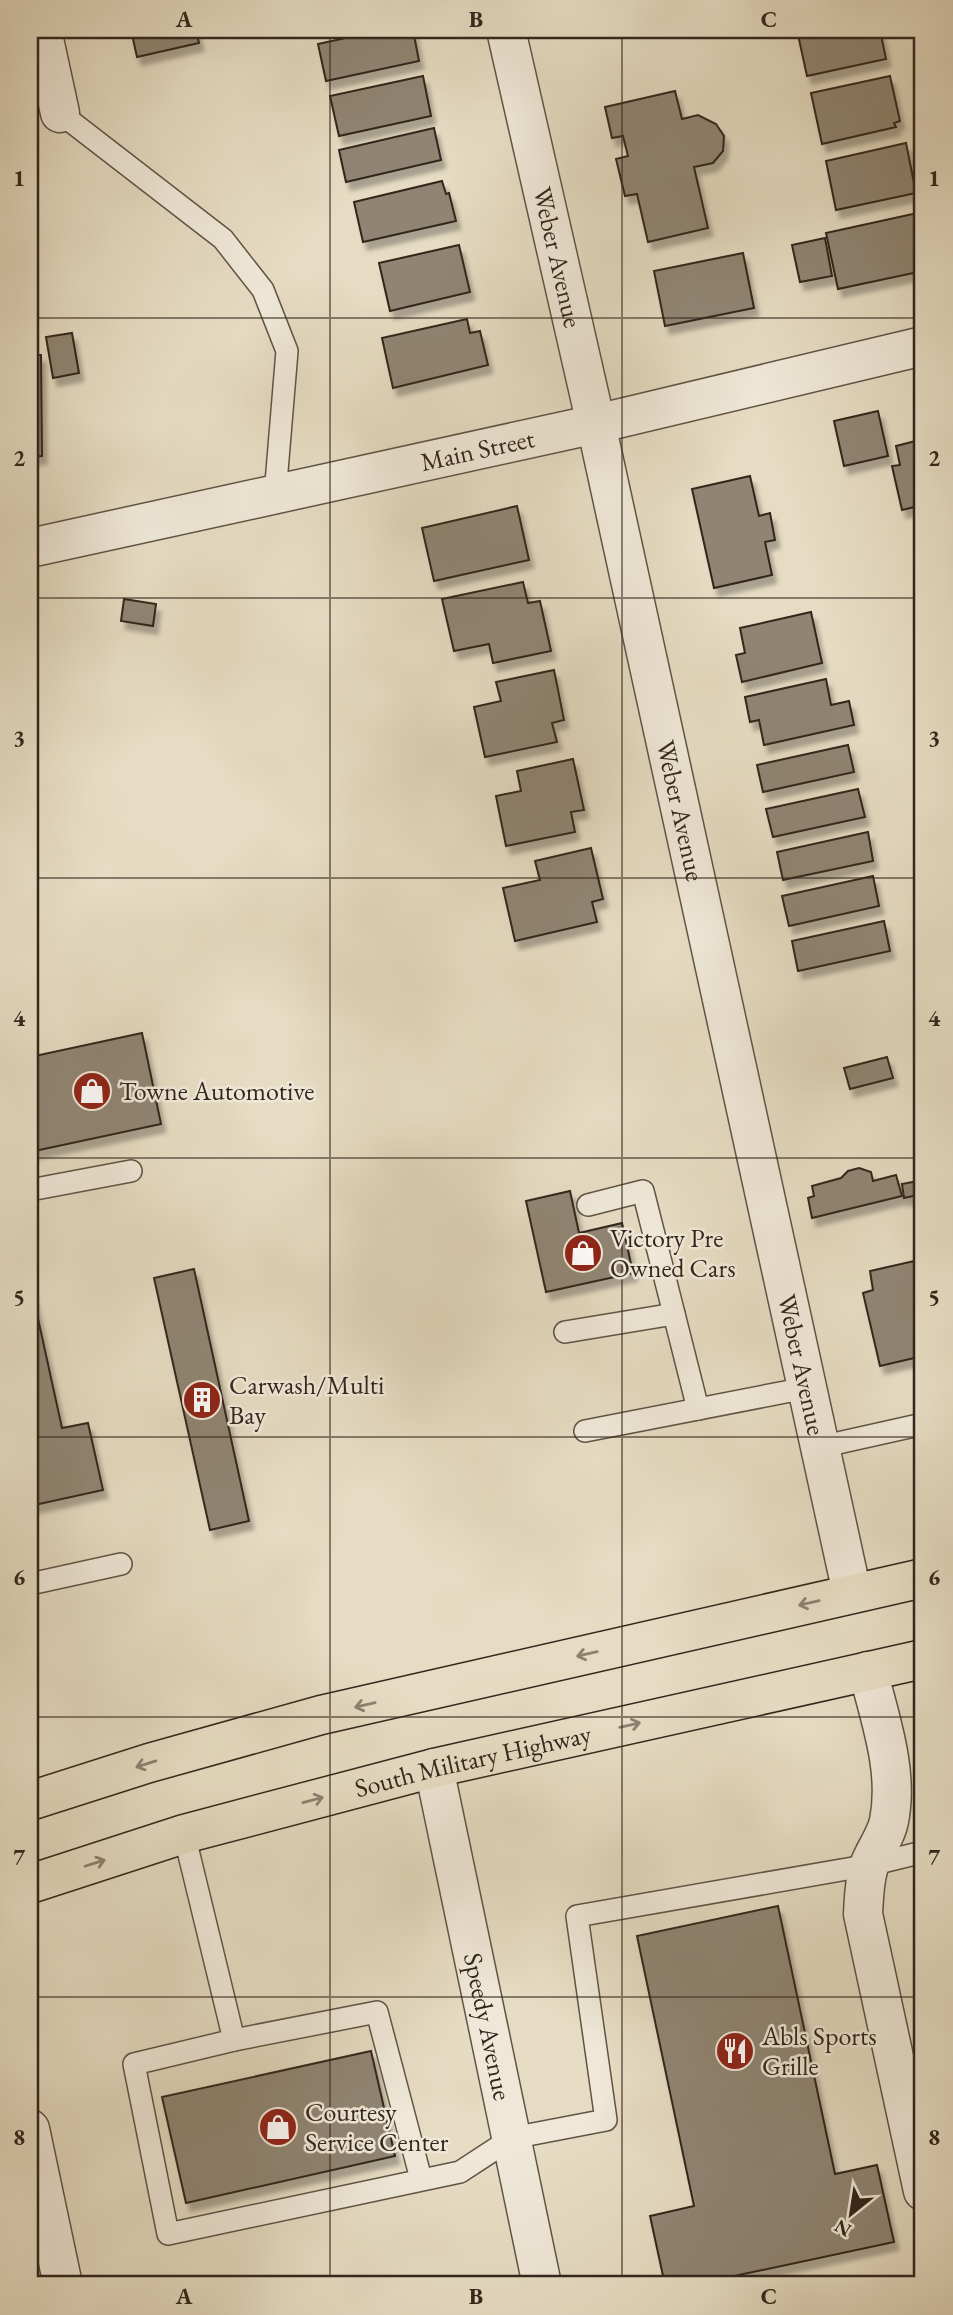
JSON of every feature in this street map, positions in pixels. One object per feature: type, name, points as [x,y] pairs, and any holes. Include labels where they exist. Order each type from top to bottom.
[{"type":"main road","points":[[30,1801],[149,1763],[321,1715],[923,1578]]},
{"type":"main road","name":"South Military Highway","points":[[30,1884],[184,1834],[434,1768],[923,1659]]},
{"type":"street","points":[[42,30],[60,113]]},
{"type":"street","name":"Weber Avenue","points":[[506,30],[596,425],[852,1593]]},
{"type":"street","name":"Main Street","points":[[30,548],[596,425],[923,346]]},
{"type":"street","points":[[868,1671],[889,1754],[891,1802],[888,1823],[870,1865],[864,1889],[863,1914],[923,2191]]},
{"type":"street","name":"Speedy Avenue","points":[[434,1768],[542,2285]]},
{"type":"street","points":[[30,2129],[63,2285]]},
{"type":"lane","points":[[60,113],[223,239],[263,290],[287,351],[275,495]]},
{"type":"lane","points":[[30,1191],[131,1171]]},
{"type":"lane","points":[[588,1205],[643,1191],[698,1409]]},
{"type":"lane","points":[[565,1332],[674,1314]]},
{"type":"lane","points":[[584,1431],[806,1388]]},
{"type":"lane","points":[[820,1447],[923,1424]]},
{"type":"lane","points":[[30,1584],[121,1564]]},
{"type":"lane","points":[[184,1834],[234,2040]]},
{"type":"lane","points":[[421,2179],[377,2012],[234,2040],[134,2064],[169,2234],[460,2172],[512,2138],[606,2120],[577,1916],[870,1865],[923,1852]]},
{"type":"building","points":[[131,30],[196,30],[199,43],[137,57]]},
{"type":"building","points":[[382,30],[413,30],[419,61],[326,81],[318,44]]},
{"type":"building","points":[[797,30],[880,30],[886,59],[807,76]]},
{"type":"building","points":[[423,76],[431,116],[339,136],[330,96]]},
{"type":"building","points":[[890,76],[900,121],[894,123],[896,127],[822,144],[811,93]]},
{"type":"building","points":[[675,91],[682,119],[698,115],[716,124],[724,136],[723,151],[713,163],[694,167],[708,228],[648,242],[637,194],[625,196],[616,159],[628,156],[623,136],[612,138],[605,107]]},
{"type":"building","points":[[434,128],[441,160],[346,182],[339,150]]},
{"type":"building","points":[[906,143],[916,193],[836,210],[826,161]]},
{"type":"building","points":[[442,181],[446,194],[449,193],[456,221],[363,242],[354,202]]},
{"type":"building","points":[[922,212],[923,271],[838,289],[826,233]]},
{"type":"building","points":[[825,238],[832,276],[800,282],[792,245]]},
{"type":"building","points":[[459,245],[470,292],[390,311],[379,263]]},
{"type":"building","points":[[743,253],[754,308],[665,326],[654,271]]},
{"type":"building","points":[[467,319],[470,333],[480,331],[488,365],[393,388],[382,338]]},
{"type":"building","points":[[72,333],[79,373],[53,378],[46,337]]},
{"type":"building","points":[[30,355],[41,355],[42,456],[30,457]]},
{"type":"building","points":[[878,411],[888,456],[844,466],[834,421]]},
{"type":"building","points":[[923,439],[923,505],[902,510],[892,466],[900,465],[896,446]]},
{"type":"building","points":[[750,476],[759,516],[770,513],[775,540],[765,542],[772,575],[714,588],[692,489]]},
{"type":"building","points":[[517,506],[529,560],[434,581],[422,528]]},
{"type":"building","points":[[523,582],[528,603],[540,601],[551,651],[493,663],[489,644],[454,651],[442,599]]},
{"type":"building","points":[[124,599],[156,604],[153,626],[121,621]]},
{"type":"building","points":[[811,612],[822,663],[742,682],[736,655],[745,653],[740,628]]},
{"type":"building","points":[[554,670],[564,720],[552,723],[557,742],[485,757],[474,707],[501,701],[496,682]]},
{"type":"building","points":[[826,679],[831,705],[849,701],[854,725],[764,745],[759,720],[750,722],[745,697]]},
{"type":"building","points":[[848,745],[854,772],[763,792],[757,765]]},
{"type":"building","points":[[573,759],[584,810],[571,812],[575,832],[506,846],[496,796],[521,791],[517,771]]},
{"type":"building","points":[[858,789],[865,817],[773,837],[766,809]]},
{"type":"building","points":[[868,832],[873,861],[783,880],[777,852]]},
{"type":"building","points":[[591,848],[603,899],[592,902],[597,922],[515,941],[503,888],[540,880],[535,861]]},
{"type":"building","points":[[873,876],[879,906],[789,926],[782,896]]},
{"type":"building","points":[[884,921],[890,951],[798,971],[792,941]]},
{"type":"building","name":"Towne Automotive","points":[[142,1033],[161,1124],[30,1152],[30,1057]]},
{"type":"building","points":[[887,1057],[893,1078],[850,1089],[844,1068]]},
{"type":"building","points":[[859,1168],[871,1172],[873,1181],[896,1175],[902,1196],[812,1218],[808,1198],[814,1196],[812,1186],[841,1178],[848,1171]]},
{"type":"building","points":[[923,1180],[923,1194],[904,1198],[902,1184]]},
{"type":"building","name":"Victory Pre Owned Cars","points":[[570,1191],[579,1233],[622,1223],[633,1273],[546,1292],[526,1201]]},
{"type":"building","points":[[923,1259],[923,1356],[880,1366],[863,1293],[873,1290],[870,1271]]},
{"type":"building","name":"Carwash/Multi Bay","points":[[194,1269],[249,1521],[210,1530],[154,1278]]},
{"type":"building","points":[[30,1282],[62,1428],[88,1423],[103,1490],[30,1506]]},
{"type":"building","name":"Abls Sports Grille","points":[[778,1906],[835,2174],[877,2165],[894,2242],[692,2285],[665,2285],[650,2216],[694,2206],[637,1936]]},
{"type":"building","name":"Courtesy Service Center","points":[[371,2051],[395,2156],[186,2203],[162,2097]]},
{"type":"place","name":"Towne Automotive","points":[[92,1091]]},
{"type":"place","name":"Victory Pre Owned Cars","points":[[583,1253]]},
{"type":"place","name":"Carwash/Multi Bay","points":[[202,1400]]},
{"type":"place","name":"Abls Sports Grille","points":[[735,2051]]},
{"type":"place","name":"Courtesy Service Center","points":[[278,2127]]}]
